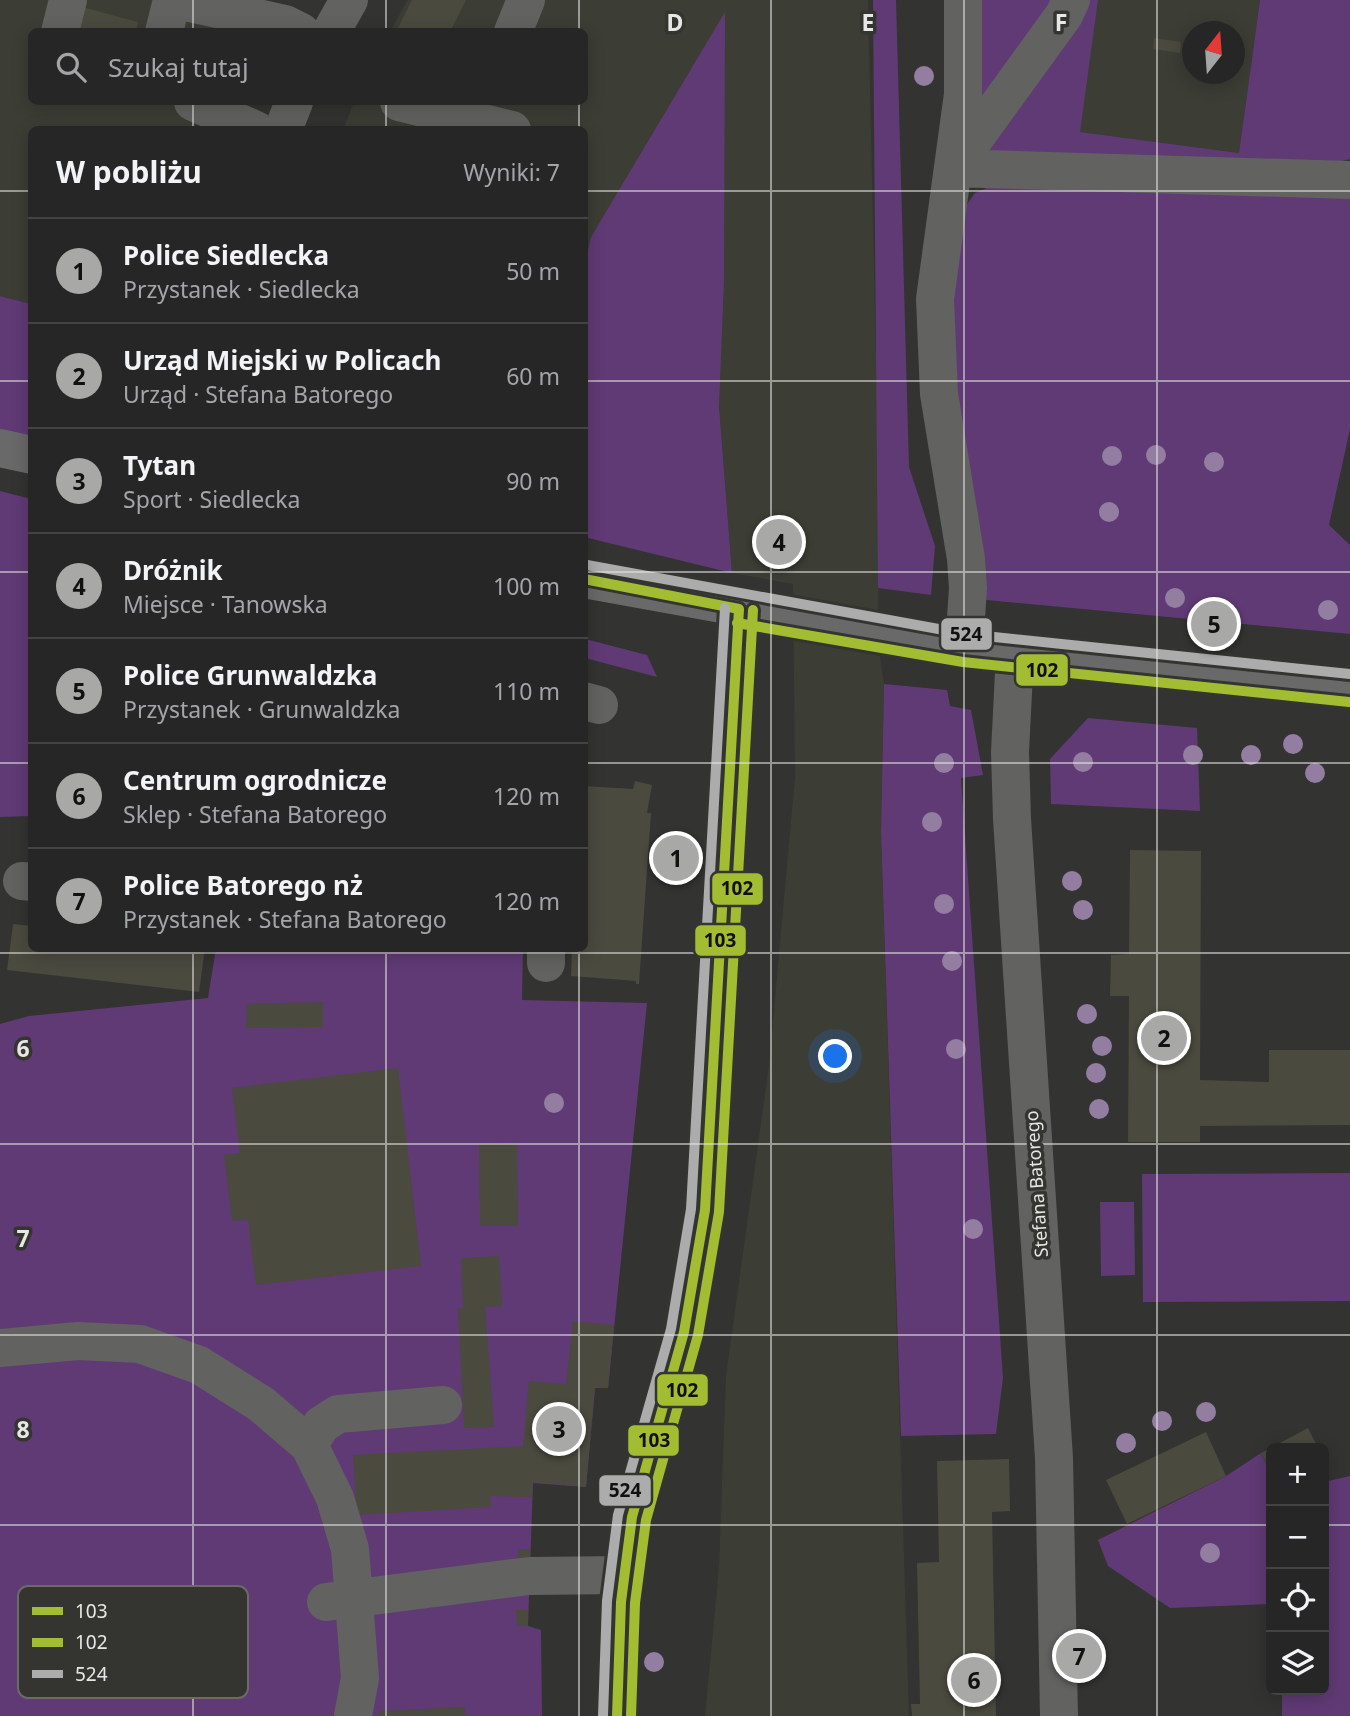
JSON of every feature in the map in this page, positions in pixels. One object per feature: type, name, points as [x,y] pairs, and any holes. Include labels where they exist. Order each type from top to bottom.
[{"type":"main road","points":[[0,448],[28,454]]},
{"type":"main road","points":[[588,580],[964,648],[1350,688]]},
{"type":"street","points":[[61,28],[68,0]]},
{"type":"street","points":[[165,28],[174,0],[293,28]]},
{"type":"street","points":[[333,28],[349,0]]},
{"type":"street","points":[[515,28],[526,0]]},
{"type":"street","points":[[963,0],[963,94],[935,299],[939,394],[966,559],[968,588],[964,648]]},
{"type":"street","points":[[953,168],[1064,15],[1071,0]]},
{"type":"street","points":[[200,105],[247,126]]},
{"type":"street","points":[[285,126],[294,105]]},
{"type":"street","points":[[415,113],[489,126]]},
{"type":"street","points":[[953,168],[1350,180]]},
{"type":"street","points":[[617,1716],[617,1635],[623,1575],[638,1488],[691,1303],[705,1210],[739,609]]},
{"type":"street","name":"Stefana Batorego","points":[[1015,653],[1010,752],[1012,819],[1054,1458],[1059,1716]]},
{"type":"street","points":[[0,1348],[78,1341],[140,1345],[199,1365],[261,1404],[309,1445],[335,1498],[350,1549],[341,1601],[360,1678],[353,1716]]},
{"type":"street","points":[[309,1445],[321,1425],[338,1414],[443,1405]]},
{"type":"street","points":[[341,1601],[529,1576],[623,1575]]},
{"type":"shaded area","points":[[0,0],[226,0],[219,28],[28,28],[28,105],[200,105],[196,126],[28,126],[28,303],[0,296]]},
{"type":"shaded area","points":[[408,0],[868,0],[879,492],[878,644],[884,684],[881,832],[909,1716],[705,1716],[719,1568],[726,1376],[769,1065],[795,777],[793,584],[732,573],[719,406],[640,156],[591,237],[588,252],[588,126],[345,126],[353,105],[588,105],[588,28],[392,28]]},
{"type":"shaded area","points":[[873,0],[896,0],[909,467],[935,546],[931,595],[878,588]]},
{"type":"shaded area","points":[[978,0],[1098,0],[1080,132],[1239,153],[1260,0],[1350,0],[1350,159],[1323,166],[987,153],[973,133]]},
{"type":"shaded area","points":[[1098,0],[1260,0],[1239,153],[1079,132]]},
{"type":"shaded area","points":[[725,12],[724,280],[719,406],[732,573],[588,538],[588,250],[591,237]]},
{"type":"shaded area","points":[[1004,181],[1350,195],[1350,429],[1329,525],[1350,545],[1350,634],[976,599],[946,394],[958,217],[975,193]]},
{"type":"shaded area","points":[[0,296],[28,303],[28,437],[0,431]]},
{"type":"shaded area","points":[[0,491],[28,498],[28,816],[0,817]]},
{"type":"shaded area","points":[[588,640],[647,655],[657,677],[588,659]]},
{"type":"shaded area","points":[[884,684],[947,690],[950,706],[971,710],[983,775],[961,778],[1003,1378],[996,1434],[901,1436],[881,832]]},
{"type":"shaded area","points":[[1088,718],[1197,728],[1200,811],[1051,804],[1050,759]]},
{"type":"shaded area","points":[[215,952],[523,952],[522,1000],[647,1003],[608,1388],[595,1388],[586,1487],[533,1483],[528,1626],[541,1630],[542,1716],[0,1716],[0,1024],[29,1016],[208,998]]},
{"type":"shaded area","points":[[1350,1173],[1350,1301],[1143,1302],[1142,1174]]},
{"type":"shaded area","points":[[1100,1202],[1134,1202],[1135,1275],[1101,1276]]},
{"type":"shaded area","points":[[1261,1453],[1266,1464],[1266,1604],[1170,1608],[1108,1566],[1098,1540],[1226,1476]]},
{"type":"shaded area","points":[[1350,1476],[1350,1716],[1282,1716],[1282,1695],[1329,1695],[1329,1481]]},
{"type":"building","points":[[56,0],[138,22],[137,28],[49,28]]},
{"type":"building","points":[[412,0],[466,0],[452,28],[398,28]]},
{"type":"building","points":[[1154,38],[1181,42],[1180,53],[1153,49]]},
{"type":"building","points":[[768,533],[790,534],[790,551],[768,551]]},
{"type":"building","points":[[635,781],[652,785],[647,813],[651,813],[639,984],[636,984],[636,981],[571,976],[572,952],[588,952],[588,786],[633,789]]},
{"type":"building","points":[[1130,850],[1201,851],[1200,1080],[1269,1082],[1269,1050],[1350,1050],[1350,1125],[1200,1126],[1200,1142],[1128,1142],[1129,996],[1110,996],[1111,955],[1129,954]]},
{"type":"building","points":[[13,924],[28,926],[28,952],[204,952],[199,992],[7,970]]},
{"type":"building","points":[[323,1002],[323,1027],[246,1028],[247,1004]]},
{"type":"building","points":[[398,1068],[421,1266],[256,1285],[248,1220],[232,1221],[224,1155],[240,1153],[232,1088]]},
{"type":"building","points":[[517,1143],[518,1226],[480,1226],[479,1144]]},
{"type":"building","points":[[499,1256],[502,1306],[485,1307],[494,1427],[464,1428],[458,1309],[463,1308],[461,1258]]},
{"type":"building","points":[[573,1321],[614,1325],[608,1388],[595,1387],[586,1487],[533,1482],[532,1497],[491,1496],[491,1507],[357,1515],[353,1455],[523,1446],[529,1381],[566,1384]]},
{"type":"building","points":[[1308,1428],[1316,1443],[1280,1443]]},
{"type":"building","points":[[1206,1432],[1226,1476],[1127,1524],[1106,1480]]},
{"type":"building","points":[[1266,1450],[1266,1464],[1261,1453]]},
{"type":"building","points":[[1009,1459],[1010,1511],[992,1512],[996,1716],[912,1716],[911,1704],[920,1704],[917,1563],[939,1562],[937,1461]]},
{"type":"building","points":[[518,1549],[530,1549],[530,1558],[518,1558]]},
{"type":"building","points":[[516,1610],[528,1610],[528,1626],[517,1626]]},
{"type":"building","points":[[465,1707],[465,1716],[379,1716],[379,1711]]},
{"type":"transit line","name":"524","points":[[588,565],[966,634],[1350,674]]},
{"type":"transit line","name":"103","points":[[588,580],[739,609]]},
{"type":"transit line","name":"524","points":[[603,1716],[607,1601],[618,1515],[671,1329],[691,1209],[725,608]]},
{"type":"transit line","name":"103","points":[[617,1716],[621,1602],[632,1517],[684,1332],[705,1210],[739,609]]},
{"type":"transit line","name":"102","points":[[631,1716],[635,1603],[646,1520],[698,1335],[719,1212],[753,610]]},
{"type":"transit line","name":"102","points":[[737,623],[963,662],[1349,702]]},
{"type":"place","name":"Dróżnik","points":[[779,542]]},
{"type":"place","name":"Police Grunwaldzka","points":[[1214,624]]},
{"type":"place","name":"Police Siedlecka","points":[[676,858]]},
{"type":"place","name":"Urząd Miejski w Policach","points":[[1164,1038]]},
{"type":"place","name":"Tytan","points":[[559,1429]]},
{"type":"place","name":"Police Batorego nż","points":[[1079,1656]]},
{"type":"place","name":"Centrum ogrodnicze","points":[[974,1680]]}]
